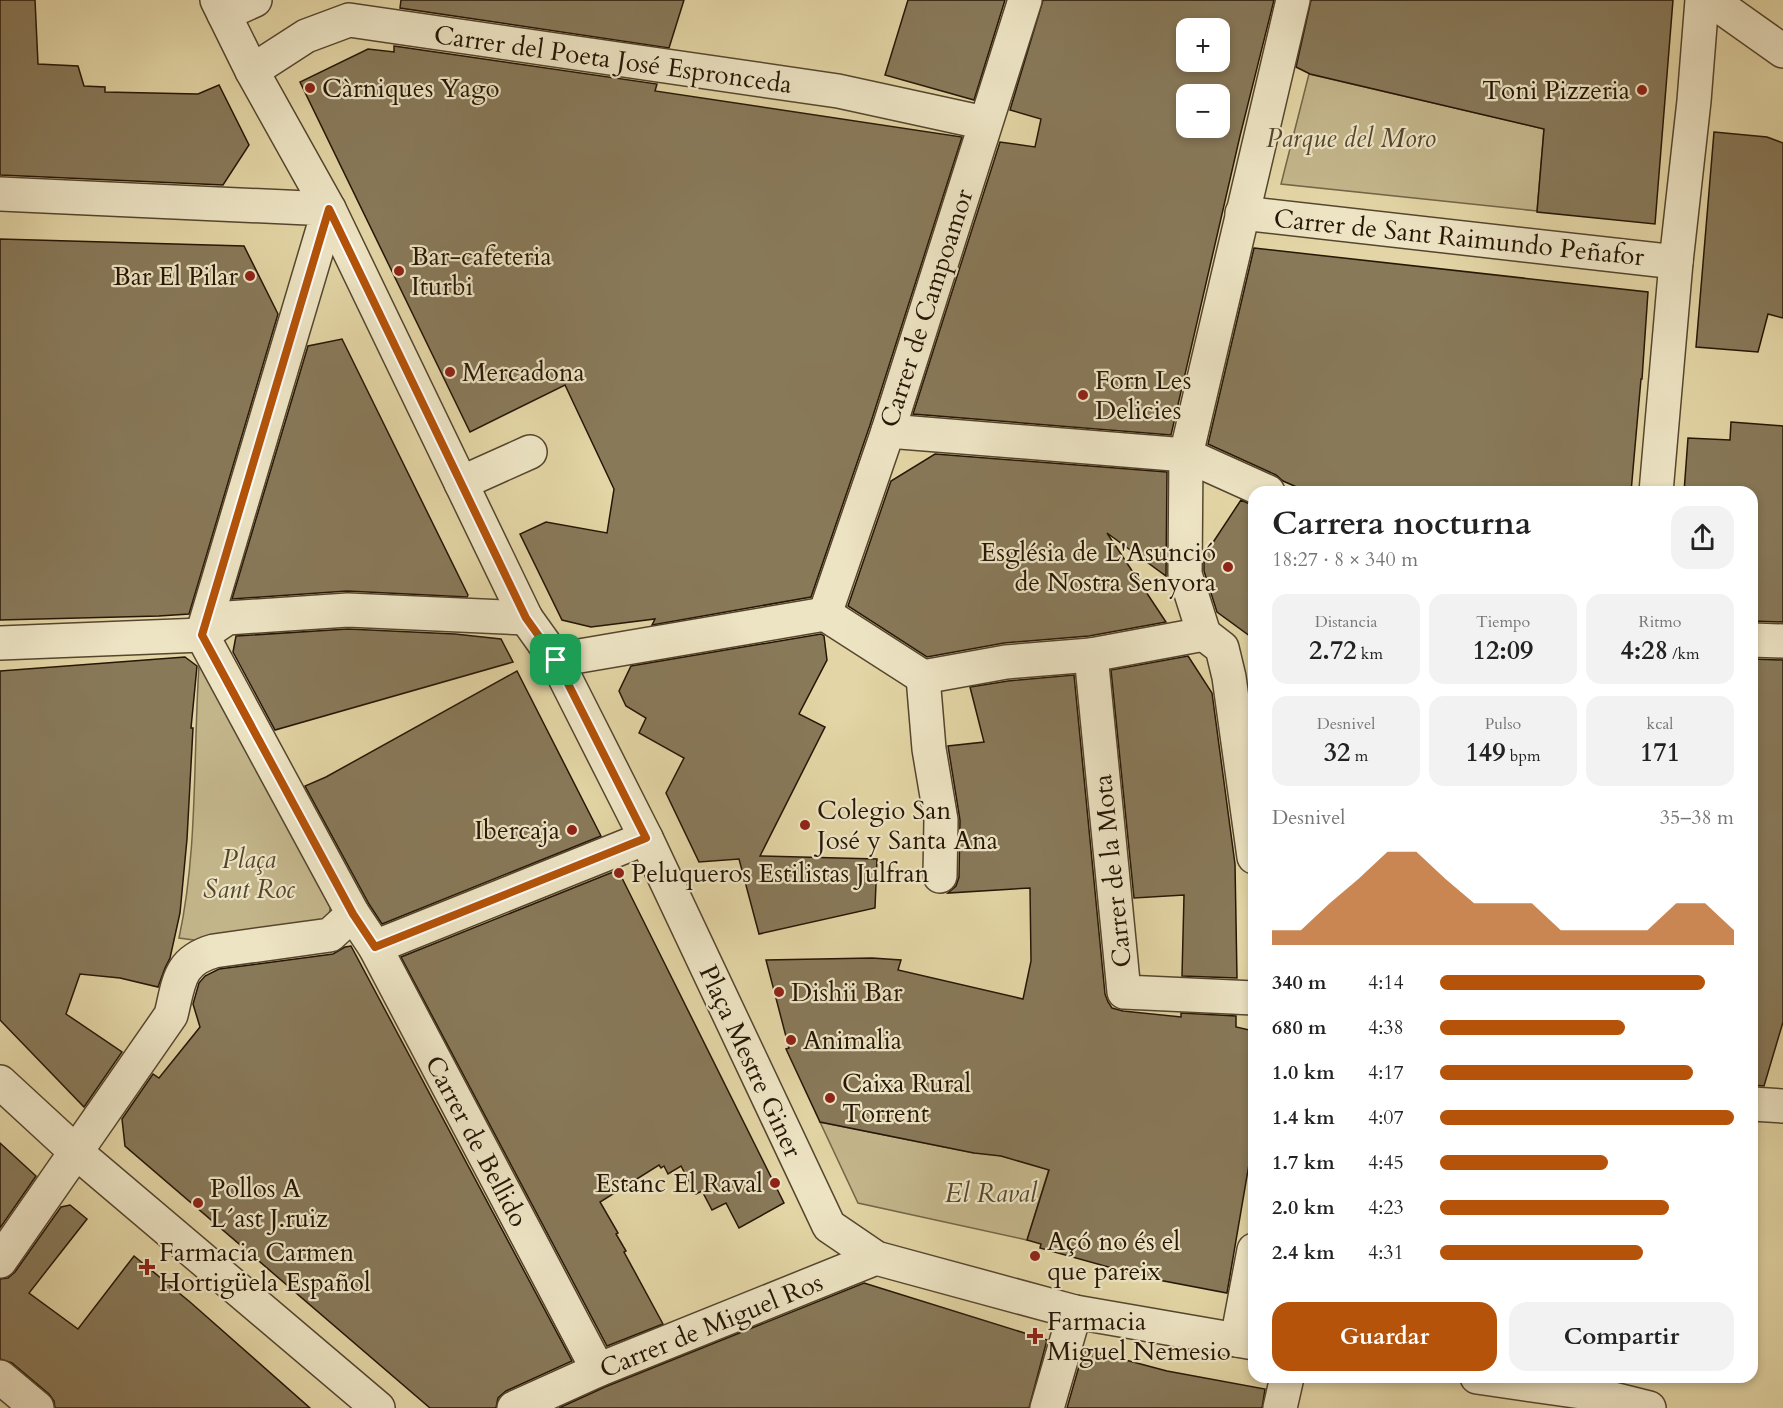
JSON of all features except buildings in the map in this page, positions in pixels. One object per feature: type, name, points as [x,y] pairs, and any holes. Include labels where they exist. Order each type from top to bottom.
[{"type":"street","points":[[221,7],[255,0]]},
{"type":"street","name":"Carrer de Campoamor","points":[[825,614],[888,431],[1025,0]]},
{"type":"street","points":[[1248,814],[1229,676],[1185,574],[1186,455],[1293,0]]},
{"type":"street","points":[[1657,486],[1702,0]]},
{"type":"street","points":[[1711,0],[1783,51]]},
{"type":"street","name":"Plaça Mestre Giner","points":[[221,7],[252,71],[329,209],[526,618],[556,660],[646,838],[829,1226],[876,1258],[1075,1312],[1246,1342]]},
{"type":"street","name":"Carrer del Poeta José Espronceda","points":[[252,71],[306,36],[349,20],[838,91],[985,123]]},
{"type":"street","points":[[0,194],[329,209],[202,635]]},
{"type":"street","name":"Carrer de Sant Raimundo Peñafor","points":[[1242,213],[1676,262]]},
{"type":"street","points":[[888,431],[1186,455],[1255,486]]},
{"type":"street","points":[[461,483],[530,452]]},
{"type":"street","points":[[0,643],[202,635],[227,618],[348,610],[526,618]]},
{"type":"street","points":[[556,660],[825,614],[923,677],[1006,662],[1213,641],[1248,666]]},
{"type":"street","name":"Carrer de Bellido","points":[[202,635],[353,914],[375,947],[598,1370]]},
{"type":"street","points":[[1758,640],[1783,641]]},
{"type":"street","name":"Carrer de la Mota","points":[[1091,655],[1124,992],[1248,998]]},
{"type":"street","points":[[923,677],[929,749],[941,820],[940,876]]},
{"type":"street","points":[[375,947],[646,838]]},
{"type":"street","points":[[0,1261],[171,1015],[182,973],[197,956],[214,951],[330,935],[353,914]]},
{"type":"street","points":[[0,1082],[76,1152],[378,1408]]},
{"type":"street","name":"Carrer de Miguel Ros","points":[[514,1408],[598,1370],[876,1258]]},
{"type":"street","points":[[1047,1408],[1075,1312]]},
{"type":"street","points":[[1246,1342],[1248,1319]]},
{"type":"street","points":[[0,1377],[37,1408]]},
{"type":"street","points":[[1280,1408],[1286,1383]]},
{"type":"street","points":[[1520,1383],[1589,1393],[1649,1408]]},
{"type":"green space","name":"Parque del Moro","points":[[1309,74],[1544,129],[1537,211],[1281,184]]},
{"type":"green space","name":"Plaça Sant Roc","points":[[204,665],[331,902],[329,915],[310,927],[201,941],[179,938],[192,837],[199,666]]},
{"type":"green space","name":"El Raval","points":[[820,1122],[974,1153],[978,1153],[979,1150],[1049,1169],[1027,1240],[858,1203]]},
{"type":"place","name":"Càrniques Yago","points":[[310,88]]},
{"type":"place","name":"Toni Pizzeria","points":[[1642,90]]},
{"type":"place","name":"Bar-cafeteria Iturbi","points":[[399,271]]},
{"type":"place","name":"Bar El Pilar","points":[[250,276]]},
{"type":"place","name":"Mercadona","points":[[450,372]]},
{"type":"place","name":"Forn Les Delicies","points":[[1083,395]]},
{"type":"place","name":"Església de L'Asunció de Nostra Senyora","points":[[1228,567]]},
{"type":"place","name":"Colegio San José y Santa Ana","points":[[805,825]]},
{"type":"place","name":"Ibercaja","points":[[572,830]]},
{"type":"place","name":"Peluqueros Estilistas Julfran","points":[[619,873]]},
{"type":"place","name":"Dishii Bar","points":[[779,992]]},
{"type":"place","name":"Animalia","points":[[791,1040]]},
{"type":"place","name":"Caixa Rural Torrent","points":[[830,1098]]},
{"type":"place","name":"Estanc El Raval","points":[[775,1183]]},
{"type":"place","name":"Pollos A L´ast J.ruiz","points":[[198,1203]]},
{"type":"place","name":"Açó no és el que pareix","points":[[1035,1256]]},
{"type":"place","name":"Farmacia Carmen Hortigüela Español","points":[[147,1267]]},
{"type":"place","name":"Farmacia Miguel Nemesio","points":[[1035,1336]]},
{"type":"route","points":[[329,209],[526,618],[556,660],[646,838],[375,947],[353,914],[202,635],[329,209]]}]
